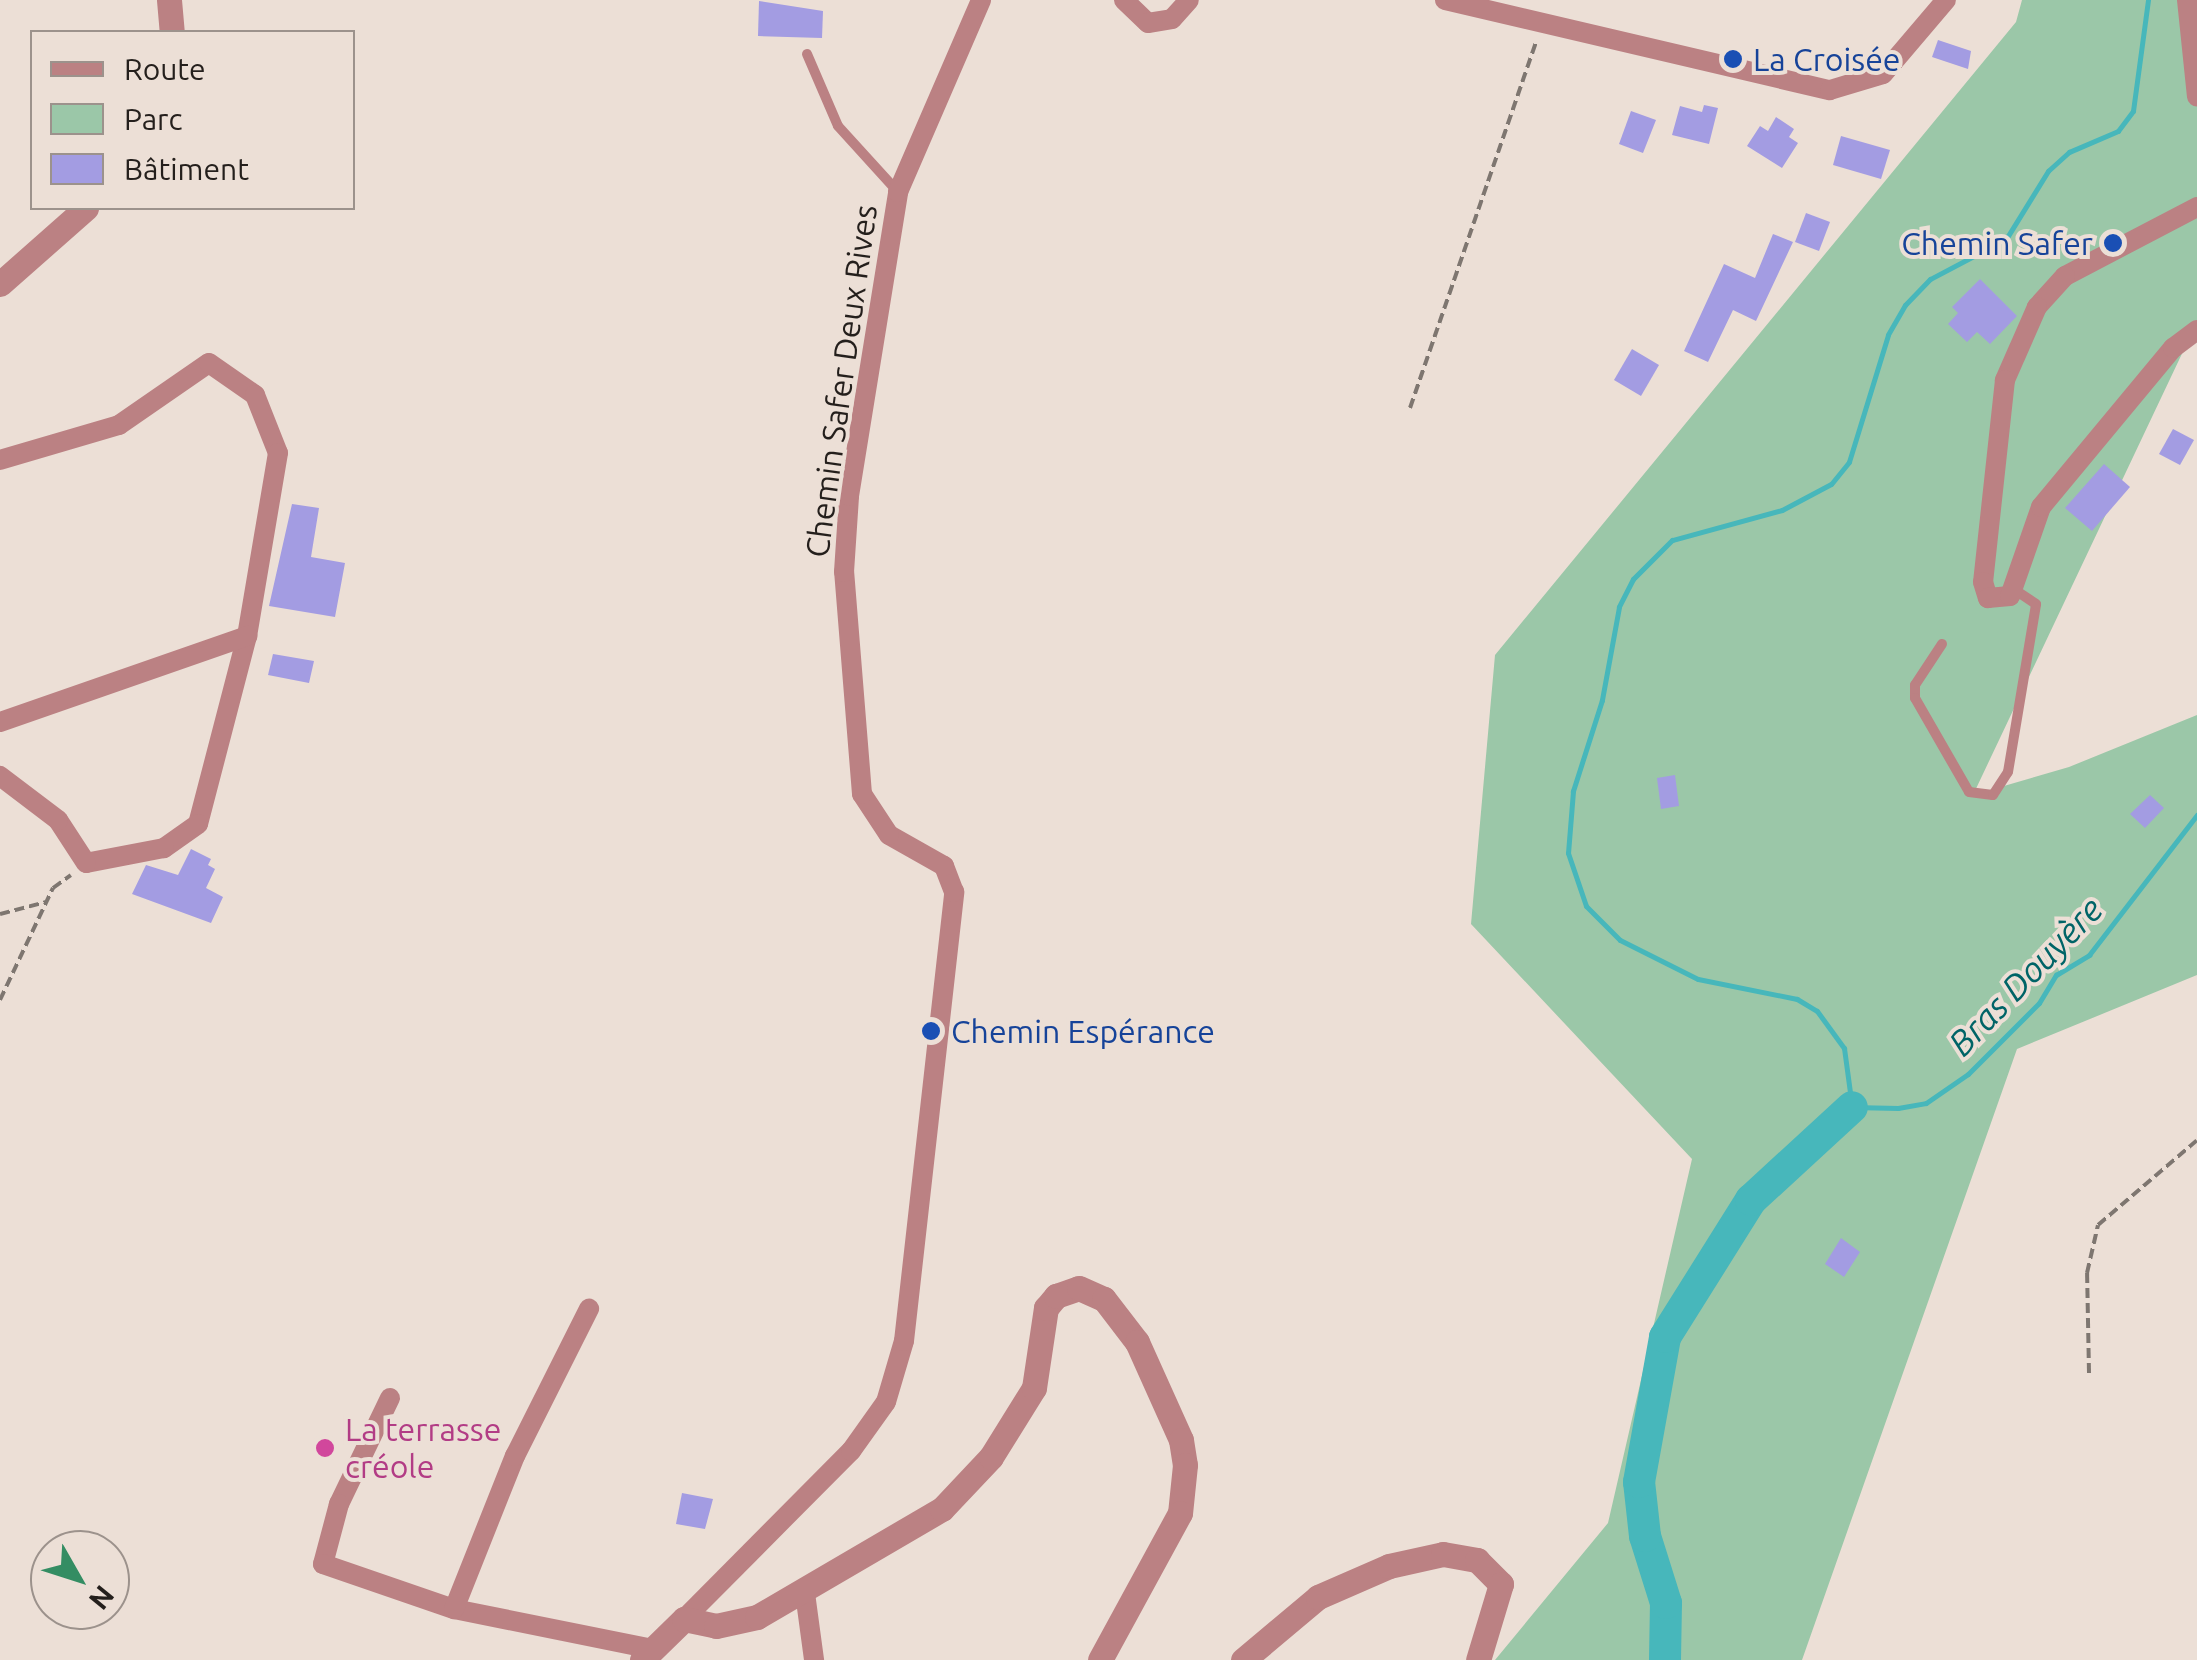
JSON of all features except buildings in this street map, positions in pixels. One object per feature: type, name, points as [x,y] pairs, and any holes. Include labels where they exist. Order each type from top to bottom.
[{"type":"street","points":[[169,0],[172,30]]},
{"type":"street","name":"Chemin Safer Deux Rives","points":[[684,1619],[851,1451],[886,1402],[904,1341],[954,892],[944,866],[889,834],[862,794],[844,572],[850,496],[898,192],[982,0]]},
{"type":"street","points":[[1124,0],[1148,23],[1172,19],[1189,0]]},
{"type":"street","points":[[1445,0],[1830,90],[1883,74],[1946,0]]},
{"type":"street","points":[[2187,0],[2197,96]]},
{"type":"street","points":[[2197,207],[2065,276],[2022,336],[2005,380],[1984,592],[1997,602],[2015,590],[2041,507],[2173,348],[2197,330]]},
{"type":"street","points":[[0,284],[84,210]]},
{"type":"street","points":[[0,460],[102,432],[204,364],[218,366],[255,395],[278,453],[247,636],[198,824],[164,848],[86,863],[58,820],[0,776]]},
{"type":"street","points":[[0,722],[247,636]]},
{"type":"street","points":[[390,1398],[338,1504],[321,1558],[330,1570],[454,1609],[648,1655],[684,1619],[737,1623],[805,1593],[942,1508],[969,1483],[1034,1388],[1046,1308],[1056,1296],[1079,1288],[1104,1299],[1136,1342],[1181,1440],[1185,1464],[1180,1514],[1100,1660]]},
{"type":"street","points":[[454,1609],[506,1474],[589,1308]]},
{"type":"street","points":[[1243,1660],[1318,1596],[1388,1566],[1457,1554],[1487,1566],[1500,1584],[1478,1660]]},
{"type":"street","points":[[805,1593],[814,1660]]},
{"type":"lane","points":[[807,54],[838,126],[898,192]]},
{"type":"lane","points":[[1942,644],[1915,685],[1916,698],[1969,792],[1993,796],[2008,772],[2036,604],[2015,590]]},
{"type":"path","points":[[1410,408],[1484,207],[1542,22]]},
{"type":"path","points":[[0,1000],[53,888],[86,863]]},
{"type":"path","points":[[0,914],[46,902]]},
{"type":"path","points":[[2089,1373],[2087,1273],[2098,1225],[2197,1140]]},
{"type":"green space","points":[[2022,0],[2197,0],[2197,322],[1973,795],[2069,767],[2197,715],[2197,975],[2017,1049],[1802,1660],[1495,1660],[1608,1523],[1692,1159],[1471,924],[1495,655],[2016,22]]},
{"type":"waterway","name":"Bras Douyère","points":[[2148,0],[2133,111],[2118,131],[2069,152],[2048,171],[2006,239],[1930,279],[1905,305],[1888,335],[1849,462],[1831,484],[1782,510],[1672,540],[1633,579],[1619,607],[1602,700],[1573,791],[1568,853],[1586,906],[1620,940],[1698,979],[1797,999],[1817,1011],[1844,1048],[1852,1107],[1898,1108],[1926,1103],[1968,1074],[2039,1003],[2056,975],[2089,955],[2197,815]]},
{"type":"waterway","points":[[1665,1660],[1666,1603],[1645,1536],[1639,1482],[1665,1337],[1751,1200],[1852,1107]]},
{"type":"place","name":"La Croisée","points":[[1733,59]]},
{"type":"place","name":"Chemin Safer","points":[[2113,243]]},
{"type":"place","name":"Chemin Espérance","points":[[931,1031]]},
{"type":"place","name":"La terrasse créole","points":[[325,1448]]}]
